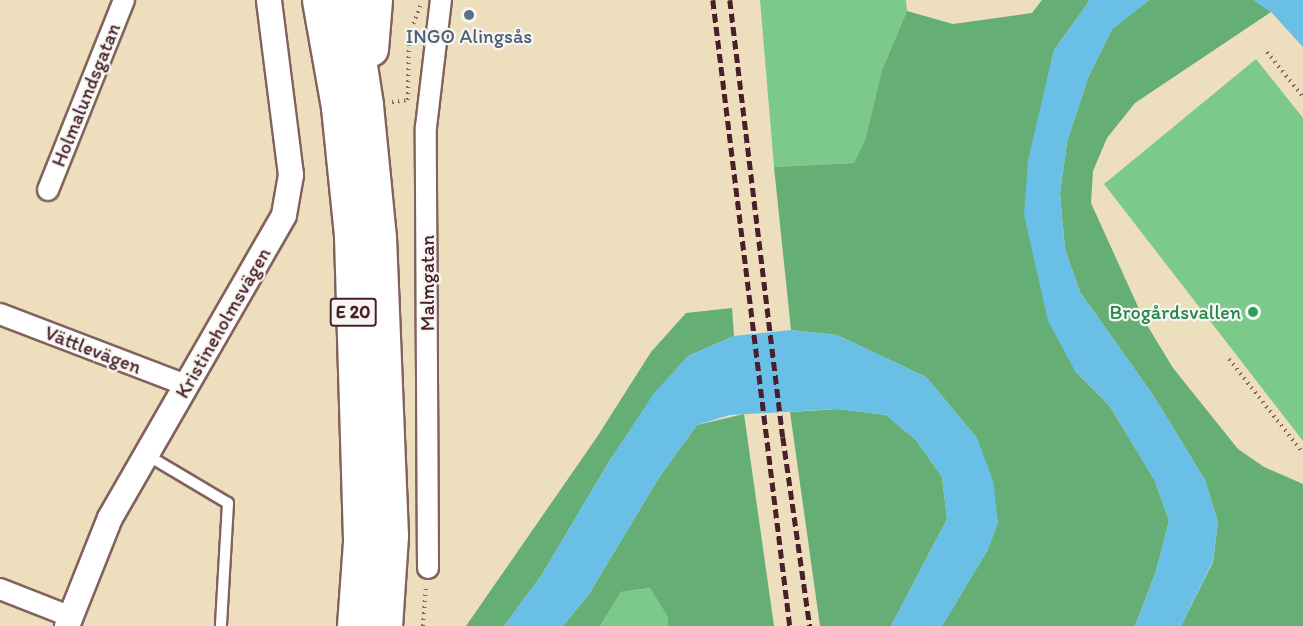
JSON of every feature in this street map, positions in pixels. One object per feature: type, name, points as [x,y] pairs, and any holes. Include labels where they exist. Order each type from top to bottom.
[{"type":"highway","name":"E 20","points":[[319,0],[338,107],[351,236],[360,542],[354,626]]},
{"type":"highway","name":"E 20","points":[[350,0],[377,103],[379,237],[391,536],[386,626]]},
{"type":"highway","points":[[375,0],[377,103]]},
{"type":"street","name":"Holmalundsgatan","points":[[48,190],[124,0]]},
{"type":"street","name":"Kristineholmsvägen","points":[[68,621],[105,528],[284,215],[291,175],[269,0]]},
{"type":"street","name":"Malmgatan","points":[[428,568],[426,127],[441,0]]},
{"type":"street","name":"Vättlevägen","points":[[0,314],[186,385]]},
{"type":"street","points":[[0,589],[68,621]]},
{"type":"lane","points":[[147,455],[228,503],[221,626]]},
{"type":"path","points":[[377,103],[408,100],[409,35],[422,0]]},
{"type":"path","points":[[1267,52],[1303,97]]},
{"type":"path","points":[[1229,359],[1303,453]]},
{"type":"path","points":[[423,626],[428,568]]},
{"type":"green space","points":[[760,0],[906,0],[907,11],[882,70],[865,140],[854,163],[774,167]]},
{"type":"green space","points":[[1042,0],[1090,0],[1054,50],[1043,99],[1075,371],[1109,405],[1155,481],[1169,521],[1156,571],[1135,626],[942,626],[987,551],[998,522],[977,438],[926,377],[837,335],[791,330],[774,167],[854,163],[865,140],[882,70],[907,11],[953,24],[1032,13]]},
{"type":"green space","points":[[1149,0],[1254,0],[1271,12],[1135,103],[1107,138],[1093,171],[1091,203],[1144,320],[1173,368],[1238,449],[1264,467],[1303,484],[1303,626],[1181,626],[1213,562],[1218,522],[1205,480],[1153,395],[1080,292],[1065,249],[1060,194],[1067,142],[1088,78],[1112,29]]},
{"type":"green space","name":"Brogårdsvallen","points":[[1256,59],[1303,118],[1303,441],[1104,184]]},
{"type":"green space","points":[[732,308],[734,336],[688,356],[655,393],[610,460],[541,576],[504,626],[466,626],[597,437],[651,352],[686,313]]},
{"type":"green space","points":[[838,409],[886,415],[916,440],[942,477],[947,519],[891,626],[820,626],[790,412]]},
{"type":"green space","points":[[744,414],[774,626],[668,626],[668,617],[650,588],[621,592],[600,626],[563,626],[589,594],[660,476],[697,425]]},
{"type":"green space","points":[[651,588],[668,617],[668,626],[600,626],[621,592]]},
{"type":"water","points":[[1090,0],[1149,0],[1112,29],[1088,78],[1067,142],[1060,194],[1065,249],[1080,292],[1153,395],[1205,480],[1218,522],[1213,561],[1181,626],[1135,626],[1156,571],[1169,521],[1155,481],[1109,405],[1075,371],[1048,321],[1024,215],[1028,160],[1054,50]]},
{"type":"water","points":[[1254,0],[1303,0],[1303,47],[1271,12]]},
{"type":"water","points":[[791,330],[837,335],[926,377],[977,438],[993,480],[998,522],[987,551],[942,626],[891,626],[947,519],[942,477],[916,440],[886,415],[838,409],[730,415],[697,425],[660,476],[589,594],[563,626],[504,626],[541,576],[610,460],[654,393],[688,356],[734,336]]},
{"type":"railway","points":[[713,0],[790,626]]},
{"type":"railway","points":[[730,0],[783,437],[810,626]]},
{"type":"place","name":"INGO Alingsås","points":[[469,15]]},
{"type":"place","name":"Brogårdsvallen","points":[[1253,312]]}]
